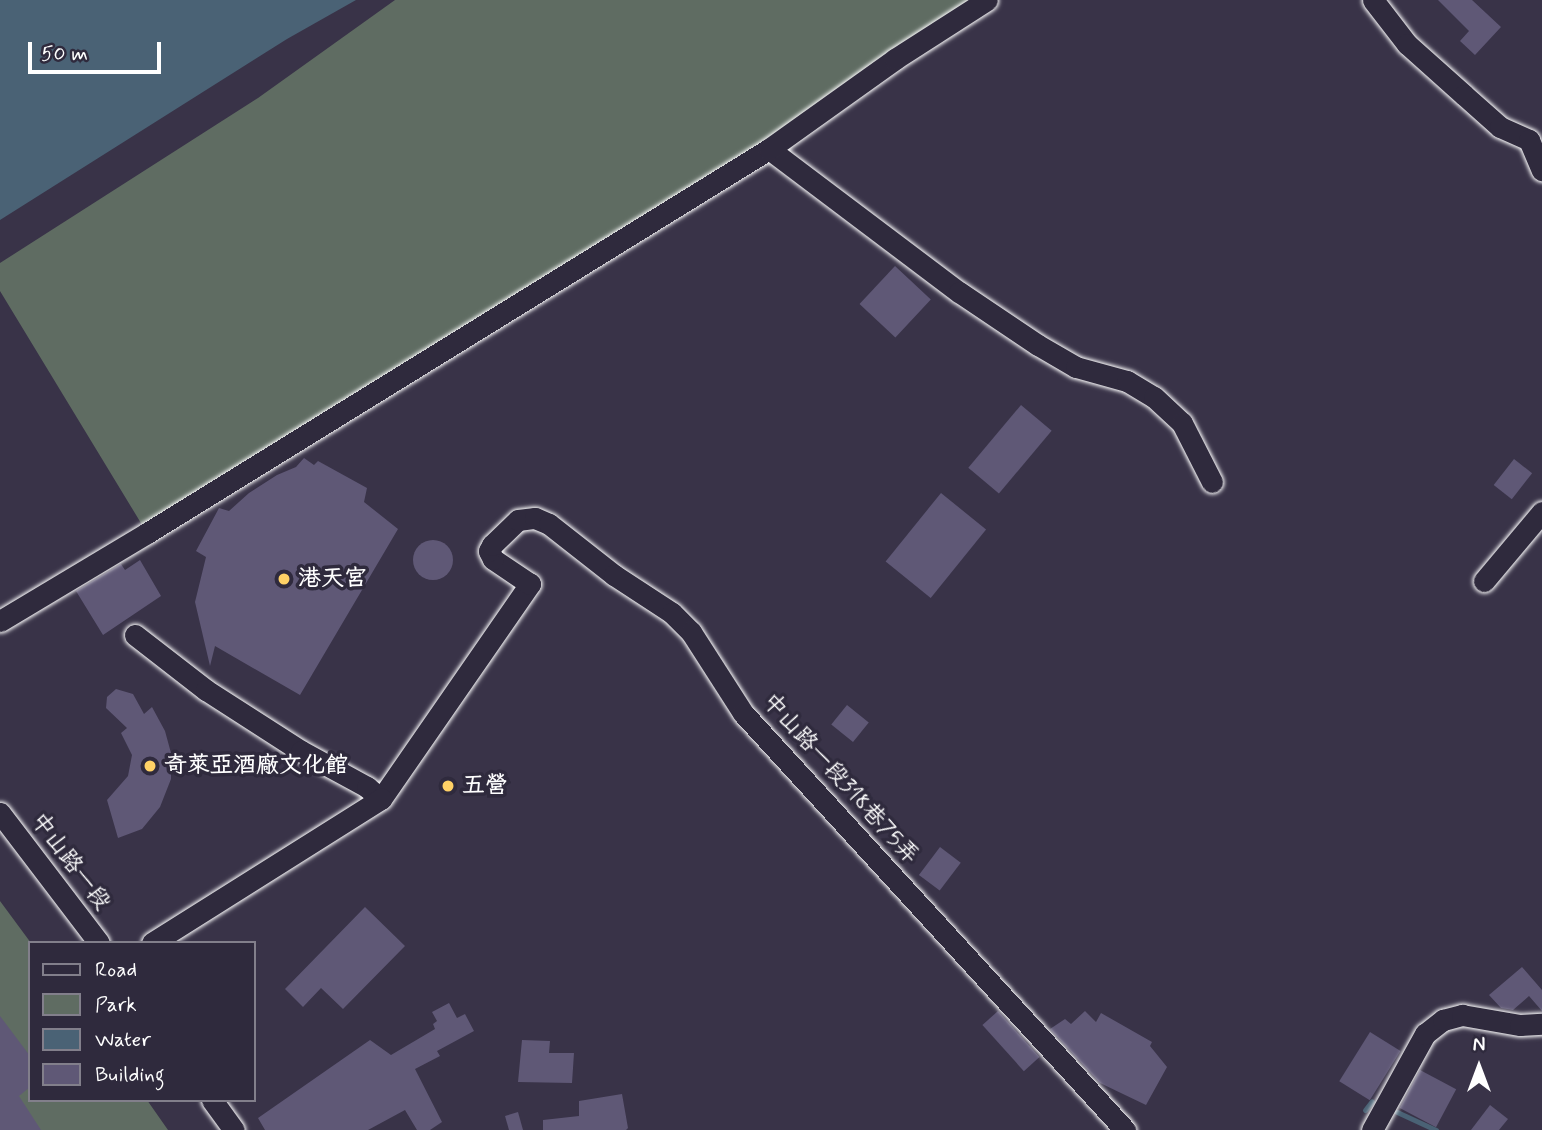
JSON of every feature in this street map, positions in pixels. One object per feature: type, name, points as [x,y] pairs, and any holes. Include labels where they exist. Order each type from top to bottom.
[{"type":"street","points":[[0,621],[159,526],[769,149],[895,59],[987,0]]},
{"type":"street","points":[[1373,0],[1407,44],[1500,127],[1529,140],[1542,170]]},
{"type":"street","points":[[769,149],[959,292],[1038,345],[1076,367],[1127,381],[1154,397],[1182,423],[1212,482]]},
{"type":"street","points":[[1484,581],[1542,512]]},
{"type":"street","name":"中山路一段318巷75弄","points":[[382,800],[530,584],[493,559],[489,551],[518,520],[535,518],[542,521],[561,531],[614,575],[672,613],[691,632],[743,713],[1125,1130]]},
{"type":"street","points":[[135,635],[206,690],[300,751],[367,787],[382,800],[155,941]]},
{"type":"street","name":"中山路一段","points":[[0,813],[97,941]]},
{"type":"street","points":[[1372,1130],[1425,1034],[1443,1020],[1462,1015],[1520,1025],[1542,1024]]},
{"type":"street","points":[[213,1102],[233,1130]]},
{"type":"green space","points":[[395,0],[985,0],[147,533],[0,291],[0,263],[258,98]]},
{"type":"green space","points":[[0,901],[30,941],[28,1102],[148,1102],[168,1130],[0,1130]]},
{"type":"water","points":[[0,0],[356,0],[287,39],[0,220]]},
{"type":"building","points":[[1438,0],[1472,0],[1501,27],[1475,55],[1460,41],[1469,31]]},
{"type":"building","points":[[895,266],[931,299],[895,337],[860,304]]},
{"type":"building","points":[[1021,405],[1052,431],[999,494],[968,468]]},
{"type":"building","name":"港天宮","points":[[304,458],[314,465],[318,461],[367,488],[364,502],[398,529],[300,695],[215,646],[210,666],[195,602],[206,557],[196,551],[219,508],[229,511],[249,493],[277,475],[296,467]]},
{"type":"building","points":[[1514,459],[1532,473],[1512,499],[1494,485]]},
{"type":"building","points":[[941,493],[986,530],[931,598],[886,561]]},
{"type":"building","points":[[433,540],[441,541],[447,546],[452,552],[452,568],[447,574],[441,579],[433,580],[425,579],[419,574],[414,568],[413,560],[414,552],[419,546],[425,541]]},
{"type":"building","points":[[140,560],[161,596],[103,635],[76,591],[121,564],[125,570]]},
{"type":"building","name":"奇萊亞酒廠文化館","points":[[116,689],[133,694],[144,714],[152,707],[165,731],[171,753],[171,779],[160,807],[142,829],[118,838],[107,800],[128,776],[132,755],[121,733],[127,728],[106,708],[107,697]]},
{"type":"building","points":[[847,705],[869,723],[853,742],[831,724]]},
{"type":"building","points":[[940,847],[961,863],[940,891],[919,875]]},
{"type":"building","points":[[365,907],[405,946],[343,1009],[321,988],[303,1007],[285,989]]},
{"type":"building","points":[[1522,967],[1542,990],[1542,1011],[1529,996],[1513,1010],[1501,1008],[1489,995]]},
{"type":"building","points":[[449,1003],[457,1018],[465,1014],[474,1031],[437,1051],[440,1056],[415,1069],[442,1122],[430,1130],[417,1130],[405,1110],[368,1130],[265,1130],[258,1118],[370,1040],[391,1055],[435,1029],[433,1024],[437,1021],[432,1012]]},
{"type":"building","points":[[998,1011],[1039,1057],[1024,1071],[982,1025]]},
{"type":"building","points":[[1085,1011],[1096,1022],[1101,1013],[1152,1042],[1150,1046],[1167,1067],[1146,1105],[1100,1083],[1050,1029],[1065,1019],[1071,1024]]},
{"type":"building","points":[[0,1016],[28,1053],[28,1089],[19,1096],[41,1130],[0,1130]]},
{"type":"building","points":[[1370,1032],[1401,1051],[1370,1100],[1339,1081]]},
{"type":"building","points":[[522,1040],[550,1041],[549,1053],[574,1053],[572,1083],[518,1082]]},
{"type":"building","points":[[1420,1070],[1456,1089],[1436,1127],[1400,1108]]},
{"type":"building","points":[[622,1094],[628,1128],[626,1130],[543,1130],[543,1120],[579,1116],[579,1101]]},
{"type":"building","points":[[1490,1105],[1508,1119],[1499,1130],[1471,1130]]},
{"type":"building","points":[[518,1112],[523,1130],[509,1130],[505,1116]]},
{"type":"waterway","points":[[1365,1110],[1372,1101]]},
{"type":"waterway","points":[[1397,1112],[1436,1130]]},
{"type":"place","name":"港天宮","points":[[284,579]]},
{"type":"place","name":"奇萊亞酒廠文化館","points":[[150,766]]},
{"type":"place","name":"五營","points":[[448,786]]}]
